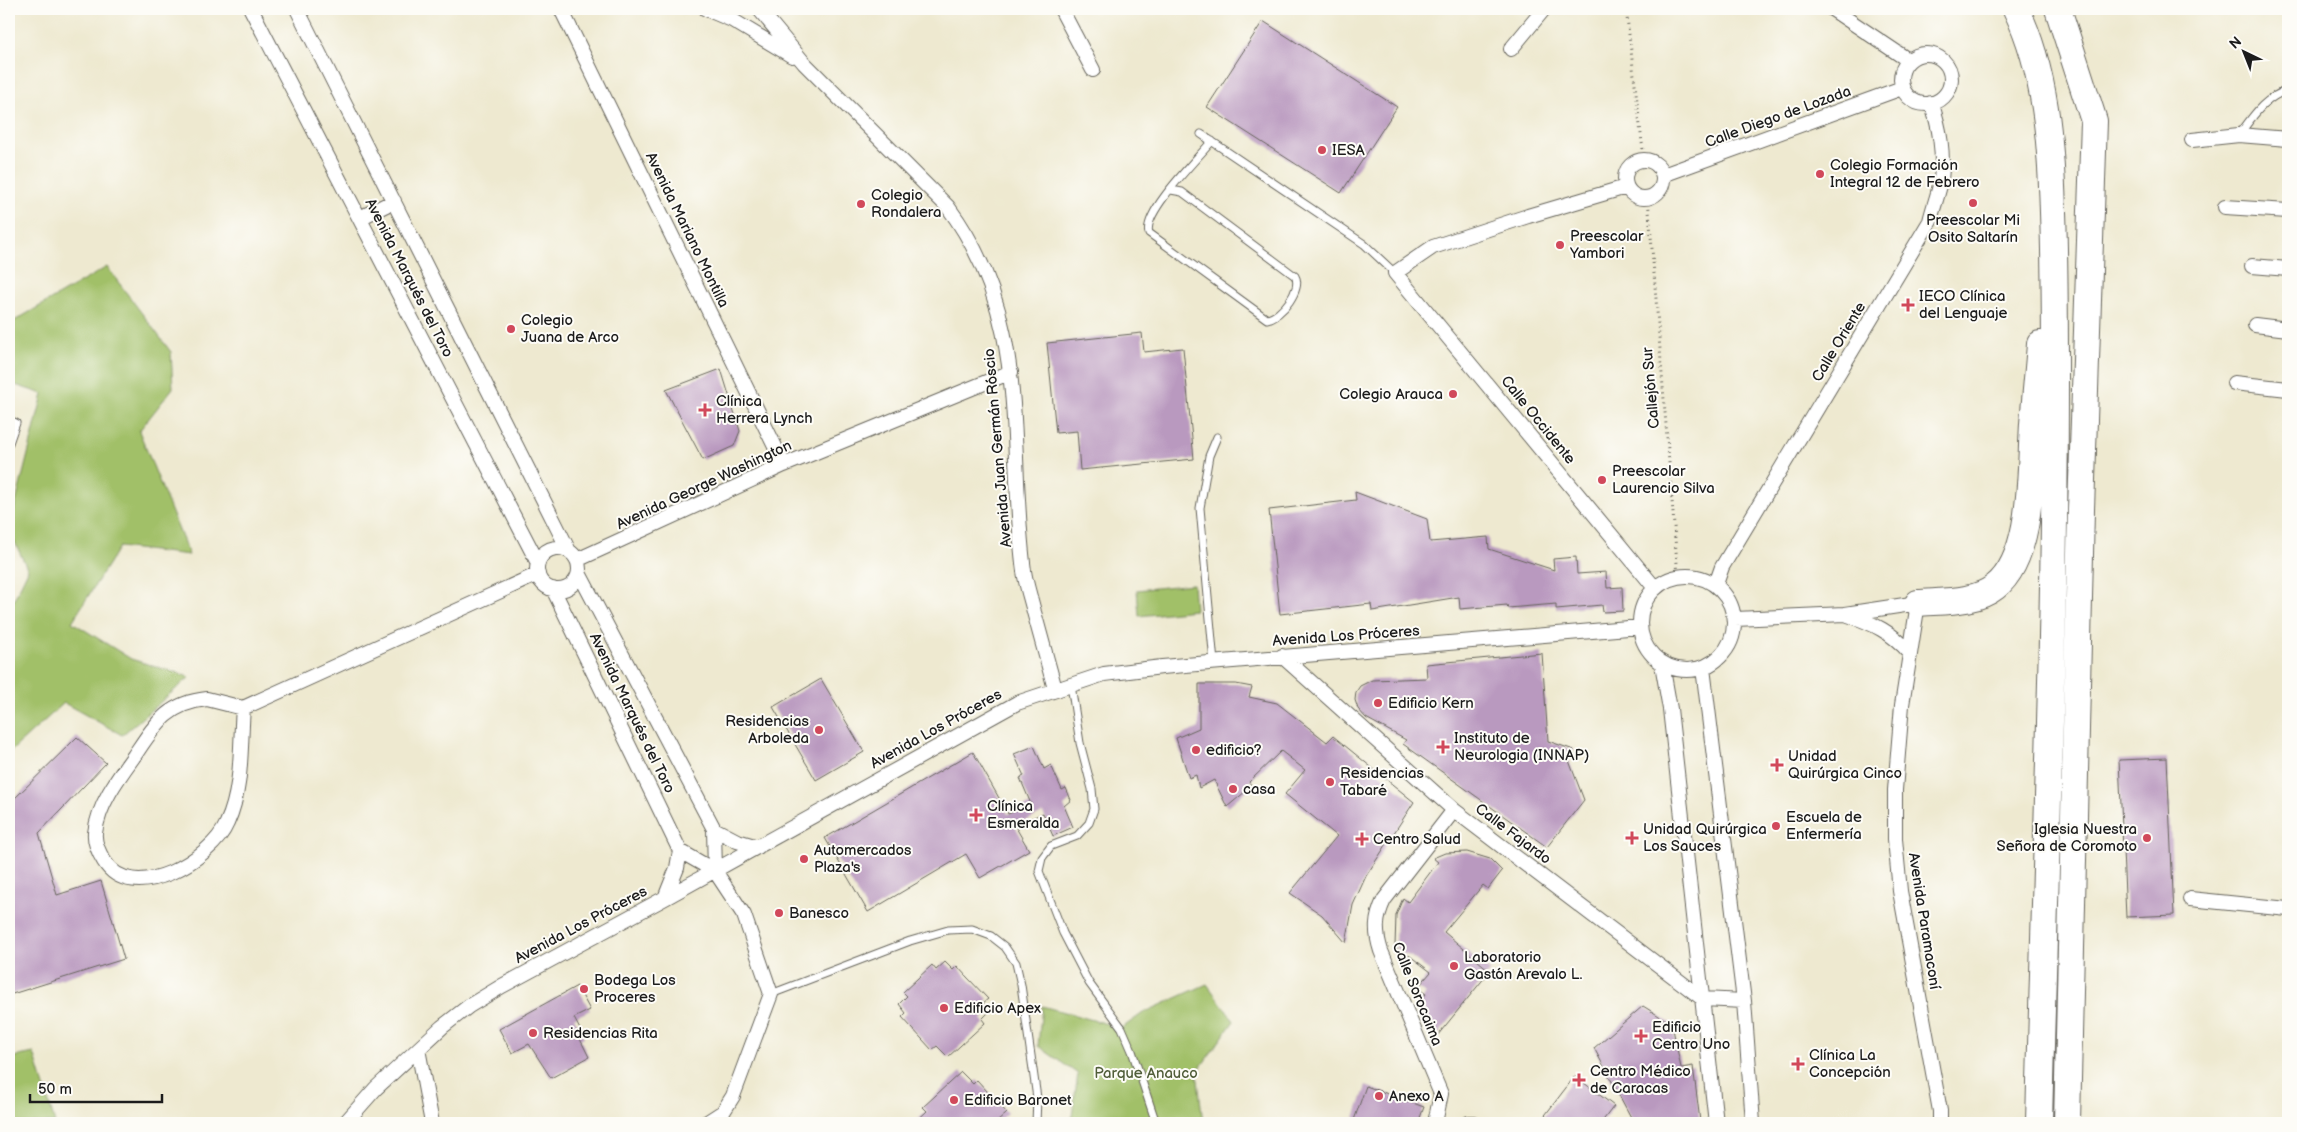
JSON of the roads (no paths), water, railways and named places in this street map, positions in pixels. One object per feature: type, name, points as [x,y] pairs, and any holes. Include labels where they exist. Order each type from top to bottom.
[{"type":"highway","points":[[2016,9],[2025,28],[2046,108],[2052,169],[2055,248],[2055,442],[2039,1123]]},
{"type":"highway","points":[[2058,9],[2094,121],[2081,510],[2068,1123]]},
{"type":"highway","points":[[1918,604],[1979,596],[1996,587],[2010,572],[2018,553],[2028,502],[2044,282],[2055,248]]},
{"type":"street","name":"Avenida Marqués del Toro","points":[[251,9],[360,218],[538,568],[543,584],[553,589],[680,851]]},
{"type":"street","name":"Avenida Marqués del Toro","points":[[297,9],[575,561],[714,829],[715,871]]},
{"type":"street","name":"Avenida Mariano Montilla","points":[[561,9],[784,465]]},
{"type":"street","name":"Avenida Juan Germán Róscio","points":[[706,9],[732,20],[804,63]]},
{"type":"street","name":"Avenida Juan Germán Róscio","points":[[759,9],[804,63],[948,207],[966,231],[978,254],[997,304],[1011,372],[1024,572],[1055,689]]},
{"type":"street","points":[[1061,9],[1093,70]]},
{"type":"street","points":[[1511,49],[1544,9]]},
{"type":"street","points":[[1832,9],[1908,60]]},
{"type":"street","points":[[1930,54],[1937,56],[1948,67],[1951,74],[1949,89],[1939,100],[1931,103],[1916,102],[1908,96],[1902,88],[1901,76],[1908,60],[1915,56],[1930,54]]},
{"type":"street","name":"Calle Diego de Lozada","points":[[1663,174],[1862,104],[1902,88]]},
{"type":"street","name":"Calle Oriente","points":[[1716,584],[1722,567],[1930,221],[1941,180],[1936,116],[1931,103]]},
{"type":"street","points":[[2192,140],[2238,135],[2288,139]]},
{"type":"street","points":[[1644,159],[1656,164],[1663,174],[1660,190],[1648,198],[1638,198],[1626,187],[1625,176],[1629,166],[1644,159]]},
{"type":"street","points":[[1395,273],[1433,247],[1626,187]]},
{"type":"street","points":[[360,218],[394,201]]},
{"type":"street","points":[[2225,207],[2288,211]]},
{"type":"street","points":[[2252,266],[2288,269]]},
{"type":"street","name":"Calle Occidente","points":[[1395,273],[1655,588]]},
{"type":"street","points":[[2255,326],[2288,329]]},
{"type":"street","name":"Avenida George Washington","points":[[575,561],[784,465],[1011,372]]},
{"type":"street","points":[[2234,383],[2288,389]]},
{"type":"street","points":[[243,708],[238,775],[232,810],[226,826],[213,844],[197,858],[171,873],[152,880],[136,881],[121,877],[107,866],[98,852],[95,834],[100,815],[115,784],[157,722],[174,707],[190,700],[207,699],[243,708],[538,568],[545,552],[557,548],[575,561],[572,585],[566,588],[553,589]]},
{"type":"street","points":[[1691,575],[1716,584],[1732,606],[1735,620],[1734,632],[1724,654],[1703,668],[1682,671],[1662,664],[1646,648],[1640,627],[1643,606],[1655,588],[1666,580],[1678,576],[1691,575]]},
{"type":"street","points":[[1735,620],[1845,614],[1918,604]]},
{"type":"street","name":"Avenida Paramaconí","points":[[1918,604],[1901,714],[1895,839],[1900,891],[1940,1111],[1940,1123]]},
{"type":"street","points":[[1845,614],[1881,628],[1899,641],[1910,653]]},
{"type":"street","name":"Avenida Los Próceres","points":[[345,1123],[376,1088],[418,1048],[469,1006],[502,986],[715,871],[1017,703],[1104,674],[1162,666],[1640,627]]},
{"type":"street","name":"Calle Fajardo","points":[[1282,656],[1454,810],[1703,999]]},
{"type":"street","points":[[1662,664],[1670,709],[1716,1123]]},
{"type":"street","points":[[1703,668],[1744,1001],[1753,1123]]},
{"type":"street","name":"Calle Sorocaima","points":[[1434,1123],[1441,1094],[1380,951],[1376,932],[1377,915],[1384,900],[1454,810]]},
{"type":"street","points":[[714,829],[736,841],[758,847]]},
{"type":"street","points":[[665,898],[677,868],[680,851],[715,871],[744,915],[771,994],[733,1096],[723,1112],[706,1123]]},
{"type":"street","points":[[2190,899],[2288,909]]},
{"type":"street","points":[[1703,999],[1744,1001]]},
{"type":"street","points":[[418,1048],[432,1123]]},
{"type":"street","points":[[1469,1123],[1474,1123]]},
{"type":"lane","points":[[2238,135],[2264,102],[2278,93],[2288,90]]},
{"type":"lane","points":[[1202,134],[1364,244],[1395,273]]},
{"type":"lane","points":[[1171,190],[1182,192],[1295,276],[1299,282],[1298,288],[1279,314],[1274,318],[1267,319],[1149,233],[1148,228],[1152,214],[1165,195],[1212,141]]},
{"type":"lane","points":[[9,420],[16,423],[9,443]]},
{"type":"lane","points":[[1214,663],[1200,508],[1209,456],[1218,437]]},
{"type":"lane","points":[[1071,684],[1080,743],[1092,789],[1094,808],[1090,823],[1077,836],[1051,846],[1042,858],[1039,872],[1063,933],[1089,983],[1122,1028],[1132,1051],[1156,1123]]},
{"type":"lane","points":[[771,994],[910,941],[948,930],[972,929],[991,936],[1004,947],[1016,963],[1038,1098],[1036,1123]]},
{"type":"place","name":"IESA","points":[[1322,150]]},
{"type":"place","name":"Colegio Formación Integral 12 de Febrero","points":[[1820,174]]},
{"type":"place","name":"Preescolar Mi Osito Saltarín","points":[[1973,203]]},
{"type":"place","name":"Colegio Rondalera","points":[[861,204]]},
{"type":"place","name":"Preescolar Yambori","points":[[1560,245]]},
{"type":"place","name":"IECO Clínica del Lenguaje","points":[[1908,305]]},
{"type":"place","name":"Colegio Juana de Arco","points":[[511,329]]},
{"type":"place","name":"Colegio Arauca","points":[[1453,394]]},
{"type":"place","name":"Clínica Herrera Lynch","points":[[705,410]]},
{"type":"place","name":"Preescolar Laurencio Silva","points":[[1602,480]]},
{"type":"place","name":"Edificio Kern","points":[[1378,703]]},
{"type":"place","name":"Residencias Arboleda","points":[[819,730]]},
{"type":"place","name":"Instituto de Neurologia (INNAP)","points":[[1443,747]]},
{"type":"place","name":"edificio?","points":[[1196,750]]},
{"type":"place","name":"Unidad Quirúrgica Cinco","points":[[1777,765]]},
{"type":"place","name":"Residencias Tabaré","points":[[1330,782]]},
{"type":"place","name":"casa","points":[[1233,789]]},
{"type":"place","name":"Clínica Esmeralda","points":[[976,815]]},
{"type":"place","name":"Escuela de Enfermería","points":[[1776,826]]},
{"type":"place","name":"Unidad Quirúrgica Los Sauces","points":[[1632,838]]},
{"type":"place","name":"Iglesia Nuestra Señora de Coromoto","points":[[2147,838]]},
{"type":"place","name":"Centro Salud","points":[[1362,839]]},
{"type":"place","name":"Automercados Plaza's","points":[[804,859]]},
{"type":"place","name":"Banesco","points":[[779,913]]},
{"type":"place","name":"Laboratorio Gastón Arevalo L.","points":[[1454,966]]},
{"type":"place","name":"Bodega Los Proceres","points":[[584,989]]},
{"type":"place","name":"Edificio Apex","points":[[944,1008]]},
{"type":"place","name":"Residencias Rita","points":[[533,1033]]},
{"type":"place","name":"Edificio Centro Uno","points":[[1641,1036]]},
{"type":"place","name":"Clínica La Concepción","points":[[1798,1064]]},
{"type":"place","name":"Centro Médico de Caracas","points":[[1579,1080]]},
{"type":"place","name":"Anexo A","points":[[1379,1096]]},
{"type":"place","name":"Edificio Baronet","points":[[954,1100]]},
{"type":"park label","name":"Parque Anauco","points":[[1146,1073]]}]
